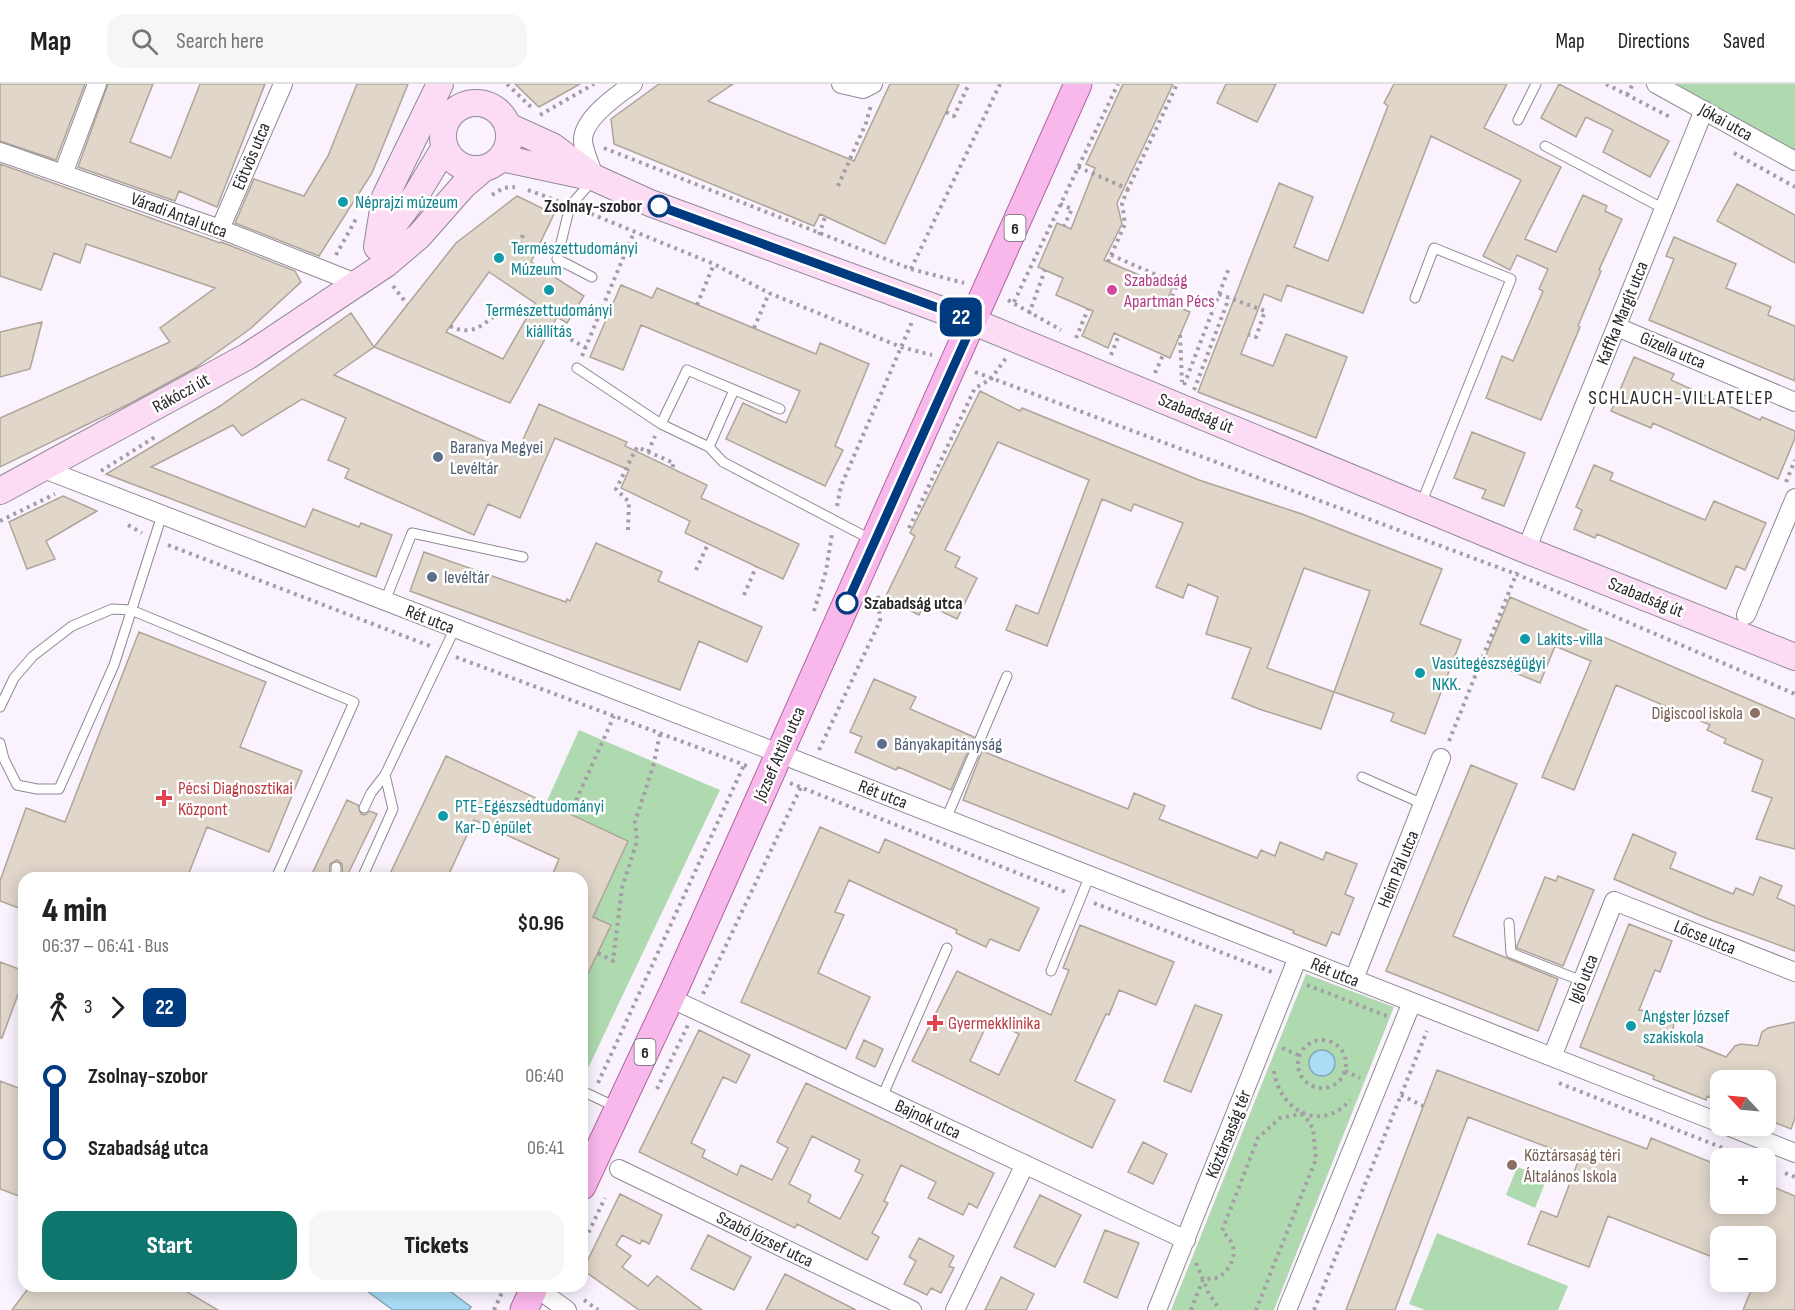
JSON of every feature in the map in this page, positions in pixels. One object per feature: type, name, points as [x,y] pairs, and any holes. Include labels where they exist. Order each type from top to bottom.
[{"type":"main road","name":"6","points":[[974,321],[1078,84]]},
{"type":"main road","name":"József Attila utca","points":[[588,1173],[670,998],[768,757],[874,542],[974,321]]},
{"type":"street","points":[[63,174],[97,84]]},
{"type":"street","name":"Eötvös utca","points":[[220,229],[283,84]]},
{"type":"street","name":"Rákóczi út","points":[[377,247],[385,197],[440,84]]},
{"type":"street","points":[[461,84],[456,109],[444,126],[445,147],[449,155],[460,165],[470,168],[492,163],[508,142],[501,117],[485,84]]},
{"type":"street","points":[[595,178],[583,140],[589,125],[606,103],[633,84]]},
{"type":"street","points":[[841,84],[872,93]]},
{"type":"street","name":"Jókai utca","points":[[1656,84],[1795,161]]},
{"type":"street","points":[[456,109],[482,103],[501,117]]},
{"type":"street","name":"Kaffka Margit utca","points":[[1526,549],[1704,110]]},
{"type":"street","name":"Szabadság út","points":[[501,117],[552,146],[595,178],[650,203],[974,321],[1420,506],[1795,657]]},
{"type":"street","name":"Rákóczi út","points":[[356,283],[377,247],[416,195],[445,147]]},
{"type":"street","name":"Váradi Antal utca","points":[[0,152],[220,229],[356,283]]},
{"type":"street","name":"Rákóczi út","points":[[0,491],[248,356],[386,264],[419,236],[464,185],[492,163]]},
{"type":"street","name":"Szabadság út","points":[[492,163],[595,178]]},
{"type":"street","name":"Gizella utca","points":[[1617,327],[1795,402]]},
{"type":"street","name":"Rét utca","points":[[44,469],[455,628],[768,757],[946,819],[1710,1119]]},
{"type":"street","points":[[1746,615],[1795,498]]},
{"type":"street","name":"Heim Pál utca","points":[[1354,979],[1441,758]]},
{"type":"street","name":"Lőcse utca","points":[[1614,901],[1795,972]]},
{"type":"street","name":"Igló utca","points":[[1552,1057],[1614,901]]},
{"type":"street","name":"Köztársaság tér","points":[[1157,1310],[1306,960]]},
{"type":"street","name":"Bajnok utca","points":[[670,998],[1186,1240]]},
{"type":"street","points":[[1287,1310],[1412,1002]]},
{"type":"street","points":[[1752,1136],[1795,1153]]},
{"type":"street","points":[[955,1310],[1025,1164]]},
{"type":"street","name":"Szabó József utca","points":[[619,1169],[912,1310]]},
{"type":"street","points":[[531,1294],[567,1310]]},
{"type":"lane","points":[[1518,120],[1536,84]]},
{"type":"lane","points":[[1545,146],[1664,209]]},
{"type":"lane","points":[[592,277],[556,259],[570,206],[595,178]]},
{"type":"lane","points":[[1415,297],[1434,248],[1511,279],[1420,506]]},
{"type":"lane","points":[[577,368],[661,424],[709,447],[723,462],[874,542]]},
{"type":"lane","points":[[661,424],[687,369],[780,409]]},
{"type":"lane","points":[[709,447],[735,390]]},
{"type":"lane","points":[[0,743],[4,759],[17,785],[37,789],[59,789],[114,665],[162,515]]},
{"type":"lane","points":[[385,601],[412,533],[523,557]]},
{"type":"lane","points":[[0,706],[14,678],[33,657],[72,626],[112,609],[131,610],[354,702],[279,872]]},
{"type":"lane","points":[[364,808],[371,793],[386,775],[455,628]]},
{"type":"lane","points":[[946,819],[1007,676]]},
{"type":"lane","points":[[365,872],[393,809],[386,775]]},
{"type":"lane","points":[[1362,777],[1423,804]]},
{"type":"lane","points":[[336,867],[336,872]]},
{"type":"lane","points":[[1051,971],[1090,875]]},
{"type":"lane","points":[[1509,923],[1511,953],[1582,981]]},
{"type":"lane","points":[[882,1097],[947,948]]},
{"type":"lane","points":[[588,1094],[618,1108]]},
{"type":"path","points":[[507,84],[549,122]]},
{"type":"path","points":[[540,115],[594,84]]},
{"type":"path","points":[[946,112],[954,116],[969,84]]},
{"type":"path","points":[[911,269],[1000,84]]},
{"type":"path","points":[[1014,302],[1118,84]]},
{"type":"path","points":[[1108,262],[1125,224],[1122,203],[1177,84]]},
{"type":"path","points":[[1606,84],[1673,119]]},
{"type":"path","points":[[1627,95],[1633,84]]},
{"type":"path","points":[[838,186],[866,123],[872,93]]},
{"type":"path","points":[[583,140],[819,235],[911,269],[933,274],[842,486],[833,520],[826,571],[811,622]]},
{"type":"path","points":[[1078,167],[1128,189]]},
{"type":"path","points":[[531,191],[714,264],[769,293],[901,347],[954,362],[991,380],[1516,574],[1795,694]]},
{"type":"path","points":[[1060,204],[1072,209],[1064,226]]},
{"type":"path","points":[[819,235],[825,217]]},
{"type":"path","points":[[577,368],[634,232]]},
{"type":"path","points":[[523,235],[520,243],[556,259]]},
{"type":"path","points":[[1111,255],[1177,284],[1171,300],[1184,306],[1182,309]]},
{"type":"path","points":[[697,305],[714,264]]},
{"type":"path","points":[[1180,335],[1182,389],[1229,268]]},
{"type":"path","points":[[1029,313],[1045,270]]},
{"type":"path","points":[[1143,277],[1146,271]]},
{"type":"path","points":[[388,281],[408,304]]},
{"type":"path","points":[[754,328],[769,293]]},
{"type":"path","points":[[1219,294],[1265,311],[1256,337],[1249,334]]},
{"type":"path","points":[[1192,393],[1229,298]]},
{"type":"path","points":[[450,326],[461,332],[470,332],[510,308],[518,308],[528,314]]},
{"type":"path","points":[[1076,338],[1088,309]]},
{"type":"path","points":[[551,328],[586,348]]},
{"type":"path","points":[[1111,356],[1119,335]]},
{"type":"path","points":[[1154,377],[1163,355]]},
{"type":"path","points":[[91,476],[159,434]]},
{"type":"path","points":[[628,530],[629,502],[616,489],[637,447],[674,463],[672,468]]},
{"type":"path","points":[[0,521],[61,491]]},
{"type":"path","points":[[124,522],[154,540],[744,765],[768,757],[1081,898],[1438,1036]]},
{"type":"path","points":[[696,570],[708,544]]},
{"type":"path","points":[[1441,758],[1526,549]]},
{"type":"path","points":[[744,595],[756,567]]},
{"type":"path","points":[[570,814],[615,716]]},
{"type":"path","points":[[598,953],[613,961],[622,888],[637,841],[636,822],[653,767],[660,734]]},
{"type":"path","points":[[588,1105],[744,765],[768,757]]},
{"type":"path","points":[[1298,982],[1306,960]]},
{"type":"path","points":[[1381,1026],[1394,994]]},
{"type":"path","points":[[1314,1310],[1426,1031]]},
{"type":"path","points":[[1325,1039],[1343,1051],[1346,1062],[1345,1071],[1333,1085],[1315,1087],[1306,1083],[1300,1075],[1298,1055],[1308,1043],[1325,1039]]},
{"type":"path","points":[[1278,1058],[1285,1040]]},
{"type":"path","points":[[1282,1048],[1298,1055]]},
{"type":"path","points":[[1256,1310],[1316,1159],[1313,1130],[1309,1121],[1282,1094],[1275,1080],[1274,1067]]},
{"type":"path","points":[[1358,1085],[1365,1068]]},
{"type":"path","points":[[1345,1071],[1361,1078]]},
{"type":"path","points":[[1548,1079],[1723,1148]]},
{"type":"path","points":[[1401,1095],[1424,1106]]},
{"type":"path","points":[[1203,1279],[1218,1278],[1232,1263],[1235,1253],[1234,1244],[1222,1231],[1258,1138],[1280,1118],[1336,1112],[1352,1097]]},
{"type":"path","points":[[1186,1240],[1209,1294],[1220,1310]]},
{"type":"path","points":[[1191,1310],[1203,1279]]},
{"type":"path","points":[[494,1310],[502,1292]]},
{"type":"green space","points":[[1676,84],[1795,84],[1795,150]]},
{"type":"green space","points":[[579,730],[720,790],[588,1068],[588,975],[610,926],[593,917],[628,841],[546,803]]},
{"type":"green space","points":[[1306,974],[1394,1007],[1274,1310],[1171,1310]]},
{"type":"green space","points":[[1517,1167],[1547,1178],[1535,1208],[1506,1195]]},
{"type":"green space","points":[[1437,1233],[1568,1286],[1558,1310],[1425,1310],[1409,1304]]},
{"type":"water","points":[[1322,1050],[1331,1054],[1335,1063],[1331,1072],[1322,1076],[1313,1072],[1309,1063],[1313,1054]]},
{"type":"water","points":[[368,1292],[451,1292],[471,1307],[469,1310],[393,1310]]},
{"type":"building","points":[[0,84],[85,84],[56,160],[0,141]]},
{"type":"building","points":[[108,84],[153,84],[130,142],[171,158],[200,84],[265,84],[217,207],[179,191],[175,201],[78,167]]},
{"type":"building","points":[[357,84],[408,84],[372,173],[319,256],[235,223],[254,179],[304,196],[328,156]]},
{"type":"building","points":[[515,84],[580,84],[539,107]]},
{"type":"building","points":[[659,84],[733,84],[708,101],[854,161],[890,84],[959,84],[885,244],[820,214],[814,226],[614,144],[611,119]]},
{"type":"building","points":[[1123,84],[1173,84],[1117,203],[1122,224],[1104,260],[1172,289],[1166,302],[1190,312],[1170,358],[1114,333],[1108,348],[1082,336],[1093,311],[1056,295],[1063,278],[1038,267],[1057,223],[1071,229],[1095,168],[1086,164]]},
{"type":"building","points":[[1226,84],[1276,84],[1257,122],[1217,103]]},
{"type":"building","points":[[1394,84],[1507,84],[1484,128],[1561,167],[1525,239],[1556,252],[1583,195],[1607,206],[1605,211],[1622,219],[1599,270],[1601,271],[1578,326],[1580,327],[1541,420],[1486,398],[1502,356],[1513,361],[1543,291],[1539,289],[1548,269],[1517,255],[1510,270],[1483,256],[1521,180],[1431,136],[1363,313],[1287,285],[1281,301],[1264,294],[1241,354],[1273,366],[1286,334],[1347,357],[1316,438],[1198,392],[1279,183],[1313,197],[1294,247],[1328,261],[1388,106],[1384,103]]},
{"type":"building","points":[[1559,84],[1669,141],[1650,177],[1603,152],[1613,130],[1586,117],[1576,137],[1541,118]]},
{"type":"building","points":[[0,164],[221,242],[295,271],[301,282],[250,329],[195,368],[129,404],[0,467],[0,418],[170,342],[160,328],[215,288],[86,244],[80,263],[54,253],[41,290],[0,276]]},
{"type":"building","points":[[1737,184],[1795,215],[1795,263],[1717,221]]},
{"type":"building","points":[[517,196],[554,214],[531,262],[584,296],[567,323],[557,317],[510,403],[374,347],[456,243]],"holes":[[[489,272],[535,303],[503,359],[446,332]]]},
{"type":"building","points":[[1674,237],[1736,264],[1726,288],[1771,307],[1768,315],[1795,326],[1795,381],[1649,320],[1674,259],[1666,256]]},
{"type":"building","points":[[621,285],[652,298],[657,288],[816,354],[820,343],[869,364],[835,446],[843,450],[825,486],[726,439],[743,403],[786,423],[800,391],[641,325],[623,370],[590,357]]},
{"type":"building","points":[[351,313],[374,347],[334,375],[516,455],[539,404],[627,442],[625,446],[707,485],[701,498],[799,544],[783,579],[685,533],[690,521],[621,488],[629,470],[555,438],[520,518],[488,504],[474,535],[345,478],[349,469],[328,460],[346,418],[302,399],[242,436],[233,425],[151,467],[305,527],[313,509],[359,527],[361,523],[392,535],[376,577],[106,474],[220,406]]},
{"type":"building","points":[[42,322],[30,369],[0,377],[0,332]]},
{"type":"building","points":[[1634,357],[1674,374],[1671,380],[1760,420],[1762,417],[1795,431],[1795,438],[1778,479],[1653,423],[1651,428],[1611,411]]},
{"type":"building","points":[[980,391],[1020,411],[1022,408],[1199,480],[1302,514],[1442,569],[1420,624],[1461,640],[1425,734],[1391,721],[1394,713],[1334,692],[1321,729],[1232,698],[1251,648],[1206,634],[1218,597],[1188,584],[1183,598],[1156,587],[1183,523],[1134,504],[1131,511],[1102,499],[1047,646],[1006,630],[1016,605],[1038,614],[1089,480],[998,442],[945,550],[960,557],[955,567],[977,578],[957,619],[925,603],[919,615],[885,598],[915,536],[910,533]],"holes":[[[1304,568],[1370,591],[1334,692],[1267,668]]]},
{"type":"building","points":[[1472,432],[1525,453],[1504,506],[1482,498],[1486,490],[1454,478]]},
{"type":"building","points":[[1594,465],[1613,473],[1610,480],[1705,520],[1714,501],[1766,523],[1745,570],[1736,566],[1726,589],[1597,534],[1595,538],[1574,529],[1582,510],[1576,507]]},
{"type":"building","points":[[63,496],[97,511],[46,541],[55,559],[27,569],[9,522]]},
{"type":"building","points":[[596,543],[662,572],[658,581],[762,627],[747,662],[699,641],[680,690],[410,591],[424,552],[566,602],[567,599],[570,601]]},
{"type":"building","points":[[1510,597],[1795,719],[1795,849],[1756,839],[1772,798],[1752,791],[1763,760],[1724,743],[1726,739],[1707,730],[1710,725],[1616,685],[1574,790],[1542,777],[1591,661],[1555,646],[1540,683],[1484,660]]},
{"type":"building","points":[[139,632],[266,682],[240,747],[302,771],[269,852],[207,827],[189,872],[18,872],[18,908],[0,901],[0,881],[26,808],[65,822]]},
{"type":"building","points":[[874,679],[916,697],[910,709],[974,737],[951,790],[898,767],[896,770],[855,752],[862,737],[850,732]]},
{"type":"building","points":[[982,751],[1128,809],[1134,793],[1165,806],[1159,819],[1257,858],[1261,850],[1275,856],[1280,842],[1323,860],[1326,852],[1357,864],[1345,894],[1354,898],[1339,935],[1332,932],[1326,946],[1293,933],[1294,931],[963,800]]},
{"type":"building","points":[[446,756],[628,841],[593,917],[611,925],[588,973],[588,872],[554,872],[559,859],[474,820],[450,872],[391,872]]},
{"type":"building","points":[[1471,765],[1517,784],[1453,936],[1558,979],[1538,1031],[1386,971]]},
{"type":"building","points":[[347,800],[358,805],[361,814],[365,815],[370,811],[377,814],[349,872],[343,872],[342,864],[337,860],[330,864],[329,872],[313,872]]},
{"type":"building","points":[[820,827],[879,853],[885,839],[1039,908],[1019,951],[990,939],[986,947],[956,933],[957,930],[849,880],[835,912],[844,915],[818,973],[870,997],[846,1049],[741,1002]]},
{"type":"building","points":[[1633,834],[1676,853],[1670,868],[1733,894],[1736,888],[1753,895],[1760,877],[1782,886],[1777,898],[1795,906],[1795,951],[1703,917],[1614,879]]},
{"type":"building","points":[[1558,876],[1594,890],[1563,966],[1517,948],[1545,877],[1556,881]]},
{"type":"building","name":"Angster József szakiskola","points":[[1629,924],[1672,941],[1660,972],[1655,970],[1639,1010],[1667,1013],[1674,1023],[1672,1035],[1726,1057],[1735,1046],[1741,1044],[1758,1046],[1762,1032],[1768,1028],[1795,1022],[1795,1118],[1791,1129],[1776,1123],[1776,1070],[1710,1070],[1710,1097],[1707,1096],[1706,1100],[1653,1079],[1654,1076],[1580,1047]]},
{"type":"building","points":[[1080,925],[1174,962],[1156,1005],[1119,990],[1109,1015],[1106,1014],[1075,1081],[1115,1100],[1092,1148],[912,1061],[957,971],[1051,1015],[1069,970],[1063,968]],"holes":[[[989,1020],[1019,1034],[999,1075],[970,1061]]]},
{"type":"building","points":[[0,962],[18,969],[18,994],[2,1038],[0,1038]]},
{"type":"building","points":[[1195,1005],[1222,1015],[1191,1092],[1164,1081]]},
{"type":"building","points":[[699,1030],[750,1055],[736,1083],[723,1077],[691,1143],[705,1150],[702,1157],[737,1175],[741,1165],[772,1180],[788,1148],[777,1142],[806,1083],[994,1173],[977,1208],[969,1203],[963,1215],[928,1198],[936,1182],[901,1165],[884,1201],[888,1203],[872,1233],[879,1237],[867,1260],[797,1224],[795,1228],[639,1152]],"holes":[[[812,1136],[860,1160],[855,1171],[863,1175],[840,1219],[808,1202],[811,1195],[789,1184]]]},
{"type":"building","points":[[864,1040],[883,1049],[875,1067],[856,1058]]},
{"type":"building","points":[[1437,1070],[1647,1149],[1651,1138],[1710,1162],[1710,1214],[1776,1214],[1776,1188],[1795,1196],[1795,1310],[1743,1310],[1750,1292],[1776,1292],[1776,1226],[1710,1226],[1710,1256],[1608,1216],[1589,1267],[1528,1244],[1541,1211],[1557,1217],[1579,1159],[1468,1117],[1395,1310],[1346,1310]]},
{"type":"building","points":[[0,1081],[18,1088],[18,1196],[0,1189]]},
{"type":"building","points":[[1143,1142],[1167,1154],[1153,1184],[1128,1172]]},
{"type":"building","points":[[620,1194],[662,1215],[649,1244],[642,1240],[640,1244],[622,1235],[616,1245],[631,1256],[622,1267],[648,1286],[657,1276],[702,1310],[639,1310],[588,1274],[588,1260]]},
{"type":"building","points":[[1040,1195],[1081,1215],[1055,1267],[1014,1247]]},
{"type":"building","points":[[1105,1230],[1139,1243],[1117,1298],[1084,1282]]},
{"type":"building","points":[[708,1235],[751,1257],[734,1290],[691,1269]]},
{"type":"building","points":[[919,1238],[954,1256],[949,1266],[954,1268],[941,1293],[931,1288],[927,1295],[904,1284],[916,1261],[909,1257]]},
{"type":"building","points":[[785,1274],[856,1310],[766,1310]]},
{"type":"building","points":[[1001,1277],[1034,1294],[1026,1310],[985,1310]]},
{"type":"building","points":[[26,1292],[187,1292],[218,1310],[12,1310]]},
{"type":"bus line","name":"22","points":[[659,206],[974,321],[847,603]]},
{"type":"place","name":"Néprajzi múzeum","points":[[343,202]]},
{"type":"place","name":"Zsolnay-szobor","points":[[659,206]]},
{"type":"place","name":"Természettudományi Múzeum","points":[[499,258]]},
{"type":"place","name":"Természettudományi kiállítás","points":[[549,290]]},
{"type":"place","name":"Szabadság Apartman Pécs","points":[[1112,290]]},
{"type":"place","name":"Baranya Megyei Levéltár","points":[[438,457]]},
{"type":"place","name":"levéltár","points":[[432,577]]},
{"type":"place","name":"Szabadság utca","points":[[847,603]]},
{"type":"place","name":"Lakits-villa","points":[[1525,639]]},
{"type":"place","name":"Vasútegészségügyi NKK.","points":[[1420,673]]},
{"type":"place","name":"Digiscool iskola","points":[[1755,713]]},
{"type":"place","name":"Bányakapitányság","points":[[882,744]]},
{"type":"place","name":"Pécsi Diagnosztikai Központ","points":[[164,798]]},
{"type":"place","name":"PTE-Egészsédtudományi Kar-D épület","points":[[443,816]]},
{"type":"place","name":"Gyermekklinika","points":[[935,1023]]},
{"type":"place","name":"Angster József szakiskola","points":[[1631,1026]]},
{"type":"place","name":"Köztársaság téri Általános Iskola","points":[[1512,1165]]},
{"type":"district","name":"SCHLAUCH-VILLATELEP","points":[[1681,397]]}]
